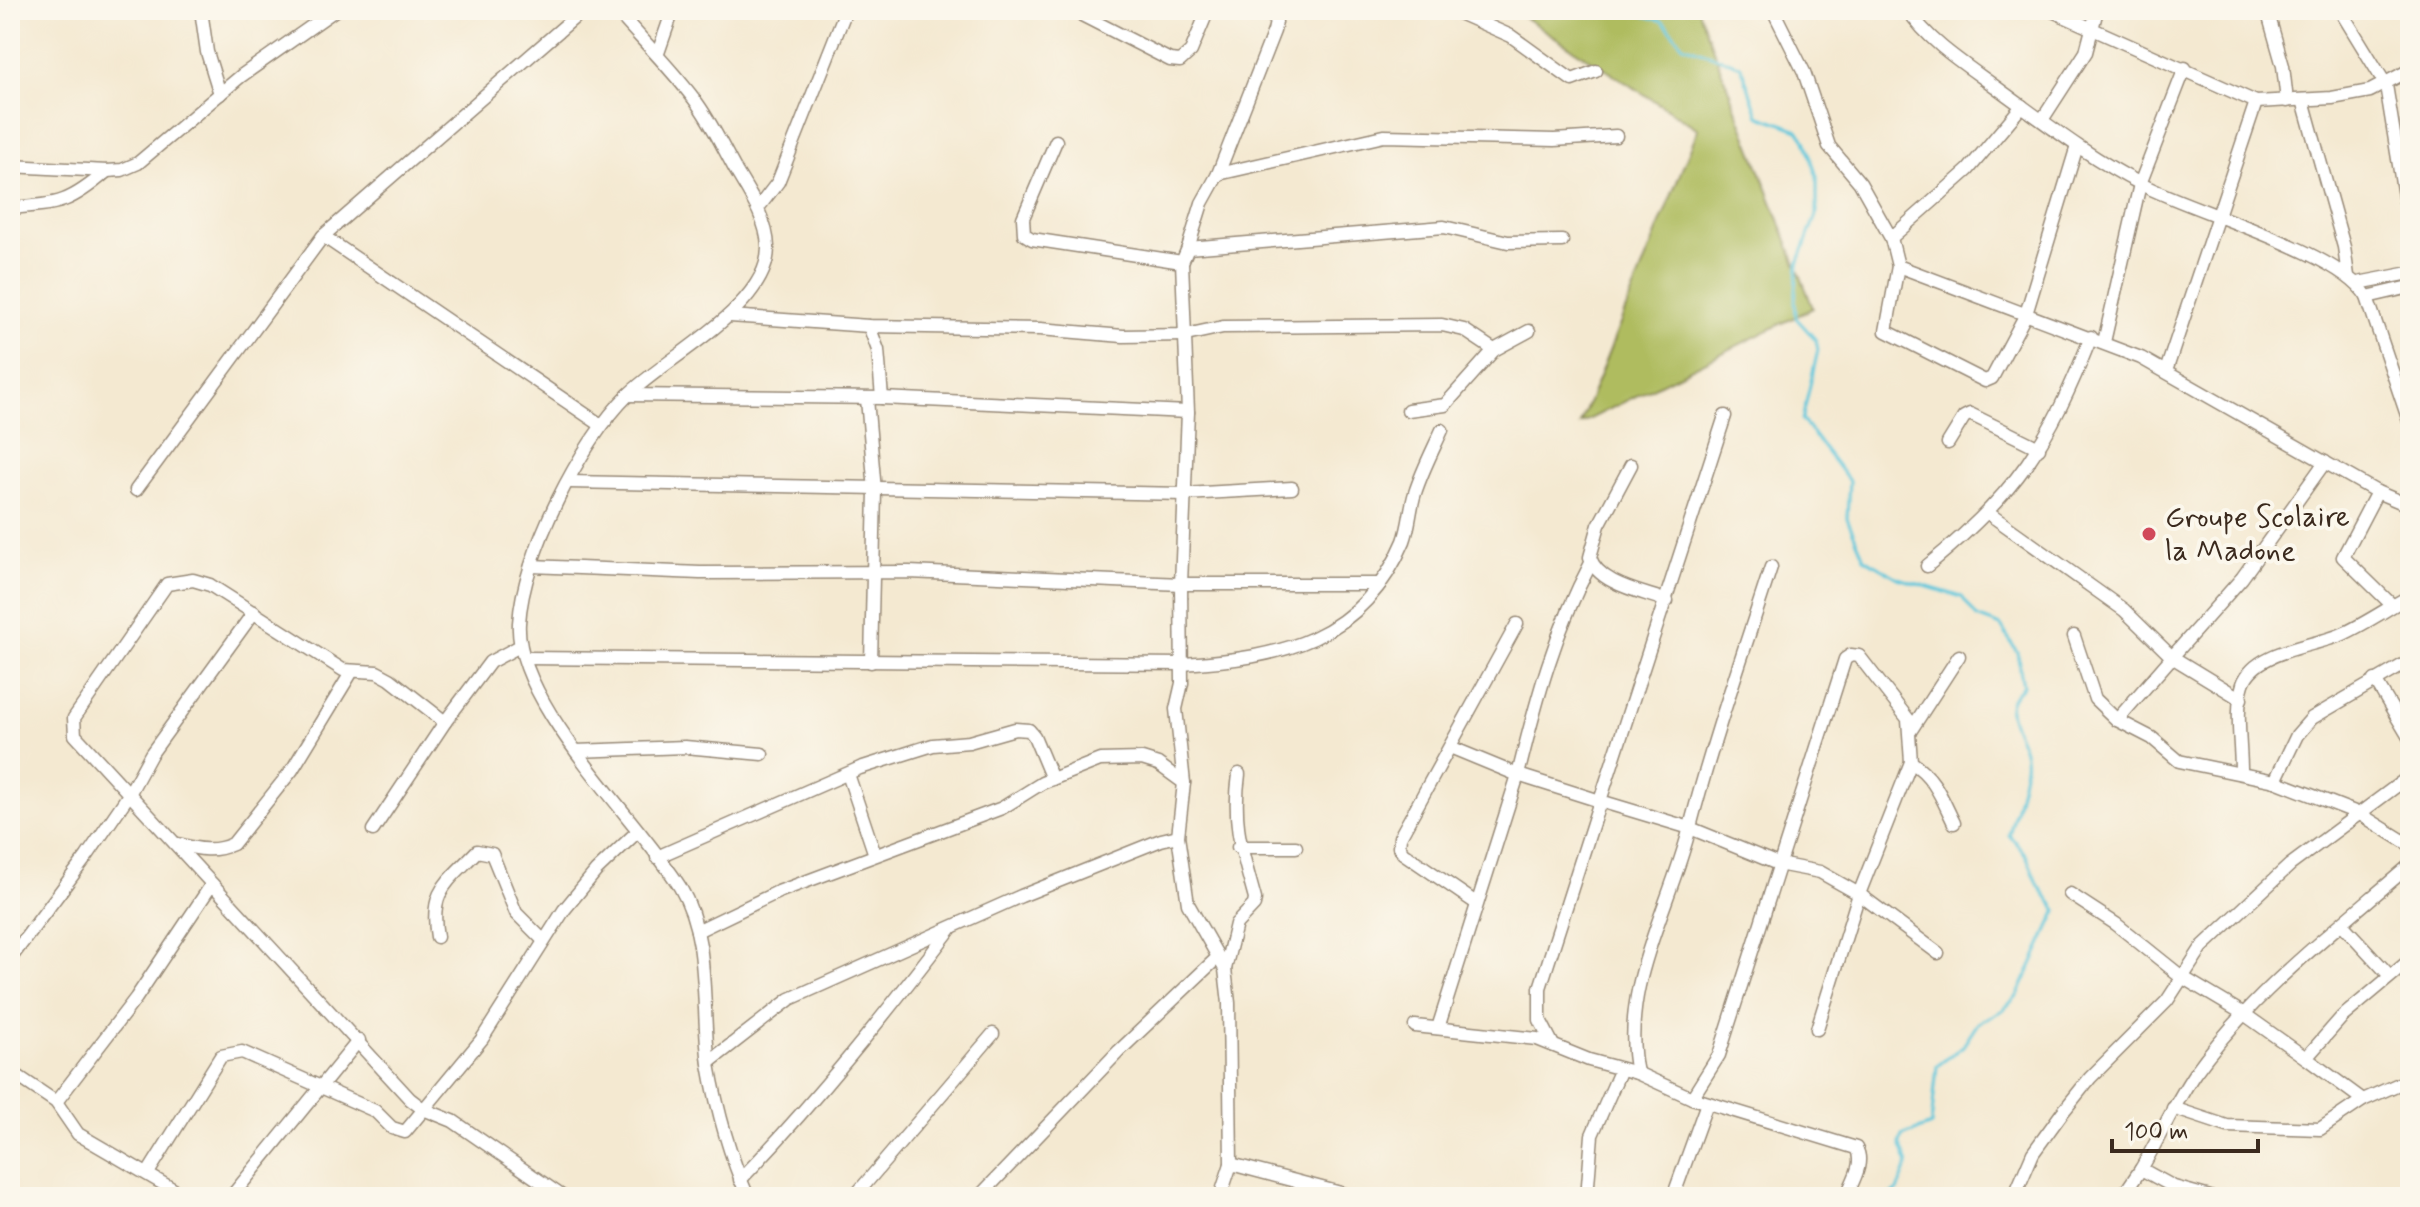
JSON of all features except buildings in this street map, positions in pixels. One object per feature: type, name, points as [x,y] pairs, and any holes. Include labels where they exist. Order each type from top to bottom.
[{"type":"street","points":[[201,10],[210,63],[220,94]]},
{"type":"street","points":[[10,166],[107,171],[122,170],[138,163],[220,94],[303,30],[335,10]]},
{"type":"street","points":[[136,490],[323,236],[583,10]]},
{"type":"street","points":[[616,10],[658,53],[720,138],[758,208],[768,247],[764,265],[752,288],[730,316],[628,395],[601,425],[569,482],[531,566],[520,607],[523,652],[556,724],[682,890],[697,931],[709,1062],[725,1136],[748,1197]]},
{"type":"street","points":[[658,53],[673,10]]},
{"type":"street","points":[[758,208],[778,182],[846,10]]},
{"type":"street","points":[[1072,10],[1170,60],[1180,61],[1191,51],[1208,10]]},
{"type":"street","points":[[1220,1197],[1231,1164],[1231,1039],[1221,963],[1188,904],[1178,836],[1184,783],[1182,738],[1176,709],[1182,664],[1181,584],[1188,412],[1182,262],[1202,203],[1218,174],[1274,31],[1276,22],[1266,10]]},
{"type":"street","points":[[1452,10],[1511,36],[1572,80],[1596,71]]},
{"type":"street","points":[[1773,10],[1804,72],[1829,146],[1866,193],[1891,238],[1898,266],[1886,331],[1985,381],[1992,378],[2026,314],[2077,146]]},
{"type":"street","points":[[1908,10],[1916,23],[2022,106],[2077,146],[2140,184],[2353,280],[2410,273]]},
{"type":"street","points":[[1916,23],[1924,10]]},
{"type":"street","points":[[2050,10],[2256,102],[2332,98],[2386,85],[2410,70]]},
{"type":"street","points":[[2042,120],[2086,52],[2097,10]]},
{"type":"street","points":[[2267,10],[2281,57],[2287,101]]},
{"type":"street","points":[[2340,10],[2386,85],[2410,233]]},
{"type":"street","points":[[2104,342],[2140,184],[2168,103],[2185,68]]},
{"type":"street","points":[[2303,100],[2353,280],[2367,297],[2410,424]]},
{"type":"street","points":[[2166,371],[2256,102]]},
{"type":"street","points":[[1891,238],[1968,170],[2022,106]]},
{"type":"street","points":[[1218,174],[1384,136],[1554,140],[1616,136]]},
{"type":"street","points":[[1056,141],[1023,218],[1024,234],[1032,239],[1182,262]]},
{"type":"street","points":[[10,208],[64,202],[81,193],[107,171]]},
{"type":"street","points":[[1188,248],[1444,227],[1508,242],[1562,241]]},
{"type":"street","points":[[323,236],[601,425]]},
{"type":"street","points":[[1898,266],[2104,342],[2166,371],[2377,492],[2410,506]]},
{"type":"street","points":[[2367,297],[2410,287]]},
{"type":"street","points":[[730,316],[869,326],[1186,335],[1223,327],[1442,325],[1464,330],[1494,350]]},
{"type":"street","points":[[869,326],[878,350],[882,398]]},
{"type":"street","points":[[1408,410],[1445,405],[1494,350],[1529,331]]},
{"type":"street","points":[[1927,566],[1988,513],[2039,448],[2068,394],[2091,337]]},
{"type":"street","points":[[628,395],[882,398],[1188,412]]},
{"type":"street","points":[[867,399],[875,491],[871,662]]},
{"type":"street","points":[[1948,443],[1964,417],[1970,414],[2039,448]]},
{"type":"street","points":[[1553,1045],[1540,1020],[1540,988],[1725,416]]},
{"type":"street","points":[[373,830],[445,722],[490,662],[523,652],[871,662],[1182,664],[1251,657],[1314,640],[1360,609],[1380,584],[1405,537],[1415,492],[1442,430]]},
{"type":"street","points":[[2117,720],[2242,578],[2325,462]]},
{"type":"street","points":[[1631,465],[1599,525],[1591,563],[1606,577],[1667,601]]},
{"type":"street","points":[[569,482],[875,491],[1185,494],[1292,488]]},
{"type":"street","points":[[2377,492],[2343,557],[2392,605]]},
{"type":"street","points":[[1988,513],[2124,610],[2172,657],[2241,699]]},
{"type":"street","points":[[1438,1028],[1518,775],[1536,698],[1567,607],[1591,563]]},
{"type":"street","points":[[531,566],[871,575],[909,572],[1181,584],[1380,584]]},
{"type":"street","points":[[1637,1073],[1631,1039],[1644,968],[1690,828],[1698,790],[1732,677],[1771,567]]},
{"type":"street","points":[[445,722],[377,672],[351,673],[201,582],[179,580],[167,584],[74,718],[75,735],[128,796],[178,844],[423,1109],[453,1121],[563,1197]]},
{"type":"street","points":[[2241,771],[2241,699],[2244,682],[2262,663],[2341,635],[2410,596]]},
{"type":"street","points":[[10,959],[128,796],[151,754],[254,612]]},
{"type":"street","points":[[1476,903],[1399,847],[1400,837],[1517,624]]},
{"type":"street","points":[[2074,636],[2089,688],[2103,708],[2117,720],[2152,738],[2186,764],[2241,771],[2275,781],[2360,814],[2410,845]]},
{"type":"street","points":[[1692,1098],[1719,1055],[1778,864],[1839,687],[1845,659],[1859,656],[1908,719],[1911,762],[1859,894],[1817,1029]]},
{"type":"street","points":[[1911,730],[1959,656]]},
{"type":"street","points":[[2275,781],[2297,735],[2312,718],[2410,661]]},
{"type":"street","points":[[178,844],[220,850],[233,844],[301,757],[351,673]]},
{"type":"street","points":[[2375,680],[2410,739]]},
{"type":"street","points":[[657,857],[848,774],[914,750],[969,742],[1022,728],[1034,736],[1052,779]]},
{"type":"street","points":[[576,751],[685,747],[762,754]]},
{"type":"street","points":[[1450,747],[1518,775],[1690,828],[1778,864],[1810,868],[1859,894],[1938,953]]},
{"type":"street","points":[[697,931],[778,892],[1002,808],[1052,779],[1100,760],[1119,757],[1158,764],[1184,783]]},
{"type":"street","points":[[1911,762],[1925,771],[1935,783],[1954,823]]},
{"type":"street","points":[[848,774],[875,855]]},
{"type":"street","points":[[979,1197],[1119,1051],[1221,963],[1236,924],[1254,905],[1255,899],[1238,847],[1235,803],[1239,774]]},
{"type":"street","points":[[2014,1197],[2033,1153],[2062,1113],[2090,1078],[2167,1001],[2202,947],[2258,894],[2332,832],[2410,776]]},
{"type":"street","points":[[148,1173],[221,1056],[242,1052],[375,1111],[400,1133],[405,1132],[482,1039],[543,940],[596,871],[637,832]]},
{"type":"street","points":[[709,1062],[790,999],[953,926],[1161,840],[1178,836]]},
{"type":"street","points":[[1238,847],[1296,847]]},
{"type":"street","points":[[437,937],[433,912],[439,891],[477,851],[484,850],[492,854],[516,913],[543,940]]},
{"type":"street","points":[[2122,1197],[2196,1072],[2244,1014],[2410,865]]},
{"type":"street","points":[[56,1102],[136,998],[212,884]]},
{"type":"street","points":[[2070,894],[2116,924],[2182,977],[2244,1014],[2363,1100]]},
{"type":"street","points":[[2342,924],[2390,976]]},
{"type":"street","points":[[740,1180],[803,1115],[865,1042],[953,926]]},
{"type":"street","points":[[2306,1058],[2342,1017],[2410,960]]},
{"type":"street","points":[[1415,1026],[1523,1035],[1637,1073],[1692,1098],[1856,1148],[1860,1156],[1859,1165],[1846,1197]]},
{"type":"street","points":[[854,1197],[993,1034]]},
{"type":"street","points":[[231,1197],[359,1040]]},
{"type":"street","points":[[1587,1197],[1592,1135],[1621,1069]]},
{"type":"street","points":[[10,1071],[56,1102],[78,1134],[186,1197]]},
{"type":"street","points":[[2173,1108],[2227,1126],[2312,1130],[2325,1127],[2363,1100],[2410,1079]]},
{"type":"street","points":[[1673,1197],[1707,1103]]},
{"type":"street","points":[[1231,1164],[1356,1197]]},
{"type":"street","points":[[2141,1169],[2174,1187],[2210,1197]]},
{"type":"green space","points":[[1513,10],[1698,10],[1813,308],[1580,424],[1698,129]]},
{"type":"waterway","points":[[1625,10],[1663,21],[1683,45],[1741,66],[1758,115],[1798,130],[1805,140],[1817,177],[1817,212],[1798,264],[1796,318],[1816,340],[1818,350],[1802,420],[1849,481],[1847,518],[1864,558],[1898,578],[1962,597],[1977,617],[2001,626],[2017,652],[2023,686],[2014,696],[2010,715],[2022,745],[2025,767],[2009,835],[2026,855],[2039,886],[2057,910],[2018,995],[2003,1010],[1978,1023],[1963,1046],[1937,1066],[1931,1125],[1902,1136],[1900,1144],[1908,1164],[1897,1191],[1888,1197]]},
{"type":"place","name":"Groupe Scolaire la Madone","points":[[2149,534]]}]
